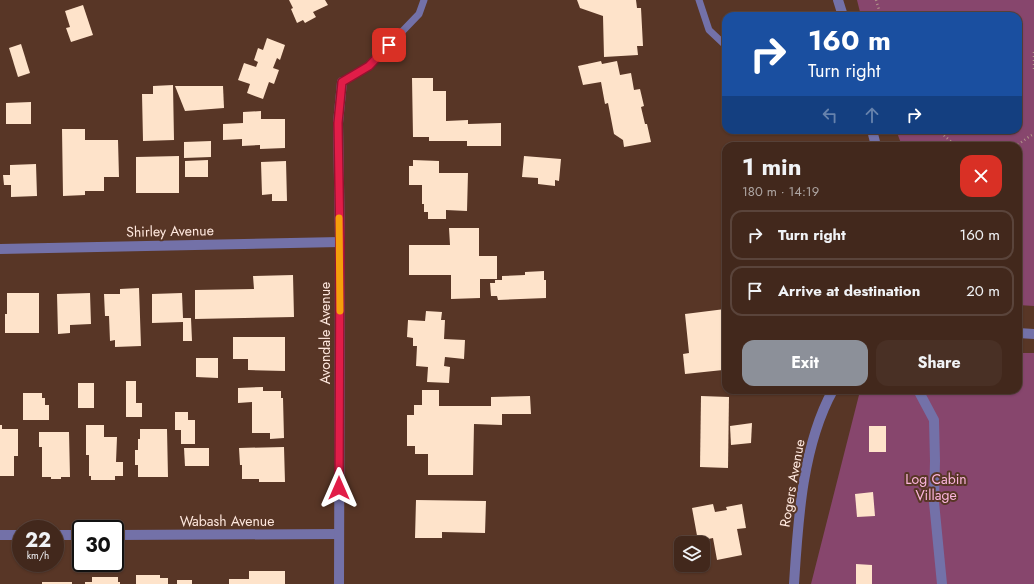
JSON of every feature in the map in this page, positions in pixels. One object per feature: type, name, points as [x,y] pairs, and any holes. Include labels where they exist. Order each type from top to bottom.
[{"type":"street","points":[[838,0],[842,12]]},
{"type":"street","name":"Avondale Avenue","points":[[339,584],[340,242],[338,123],[342,82]]},
{"type":"street","name":"Shirley Avenue","points":[[0,248],[340,242]]},
{"type":"street","points":[[1022,334],[1034,334]]},
{"type":"street","name":"Rogers Avenue","points":[[794,584],[798,529],[809,453],[830,394]]},
{"type":"street","points":[[920,394],[934,420],[934,502],[942,584]]},
{"type":"street","name":"Wabash Avenue","points":[[124,535],[339,534]]},
{"type":"street","points":[[0,535],[12,535]]},
{"type":"lane","points":[[342,82],[369,66],[419,14],[424,0]]},
{"type":"lane","points":[[699,0],[708,30],[722,42]]},
{"type":"path","points":[[876,0],[880,12]]},
{"type":"path","points":[[1034,52],[1034,71]]},
{"type":"path","points":[[942,134],[952,142]]},
{"type":"path","points":[[1022,142],[1034,134]]},
{"type":"green space","points":[[857,0],[1034,0],[1034,306],[1022,305],[1022,142],[900,142],[898,134],[1022,134],[1022,12],[860,12]]},
{"type":"green space","name":"Log Cabin Village","points":[[1022,353],[1034,353],[1034,584],[811,584],[859,394],[1022,394]]},
{"type":"building","points":[[289,0],[325,0],[328,5],[313,12],[316,17],[305,23],[303,20],[297,23]]},
{"type":"building","points":[[577,0],[636,0],[637,8],[641,8],[643,46],[637,46],[638,55],[604,57],[603,16],[580,8]]},
{"type":"building","points":[[83,5],[93,35],[71,42],[66,28],[70,27],[65,11]]},
{"type":"building","points":[[267,38],[285,45],[280,60],[277,58],[273,68],[279,70],[274,84],[269,82],[263,99],[247,93],[250,84],[238,80],[244,63],[256,67],[258,62],[254,60],[258,48],[263,50]]},
{"type":"building","points":[[21,44],[30,73],[18,77],[9,48]]},
{"type":"building","points":[[601,61],[602,64],[617,61],[620,75],[631,73],[634,90],[640,89],[644,106],[641,107],[651,142],[624,147],[623,140],[614,134],[608,103],[605,104],[601,82],[583,85],[578,66]]},
{"type":"building","points":[[412,78],[433,78],[433,91],[446,91],[446,121],[468,120],[468,124],[501,123],[501,146],[467,146],[467,141],[429,141],[429,137],[413,137]]},
{"type":"building","points":[[173,85],[174,140],[143,141],[142,94],[153,94],[153,86]]},
{"type":"building","points":[[175,86],[223,86],[224,108],[185,111]]},
{"type":"building","points":[[31,102],[31,124],[6,124],[6,103]]},
{"type":"building","points":[[261,111],[261,119],[285,119],[285,148],[260,149],[260,145],[242,146],[242,139],[223,140],[223,124],[243,123],[243,112]]},
{"type":"building","points":[[62,129],[85,129],[85,140],[118,140],[119,177],[104,177],[104,191],[85,191],[85,195],[63,196]]},
{"type":"building","points":[[211,141],[211,157],[184,158],[184,142]]},
{"type":"building","points":[[179,156],[179,193],[136,193],[136,157]]},
{"type":"building","points":[[524,156],[561,159],[559,181],[555,180],[555,186],[538,184],[538,178],[522,177]]},
{"type":"building","points":[[208,160],[208,177],[185,177],[185,161]]},
{"type":"building","points":[[413,160],[439,161],[439,173],[468,173],[467,211],[446,210],[446,219],[428,219],[428,212],[424,212],[424,204],[422,204],[422,185],[409,185],[409,166],[413,166]]},
{"type":"building","points":[[286,161],[287,201],[272,201],[272,194],[262,195],[261,162]]},
{"type":"building","points":[[36,164],[37,196],[11,197],[11,185],[4,185],[3,175],[10,175],[10,165]]},
{"type":"building","points":[[449,228],[479,228],[479,256],[497,256],[497,279],[480,279],[480,298],[451,299],[451,275],[409,275],[409,245],[450,245]]},
{"type":"building","points":[[544,271],[544,280],[546,280],[546,298],[498,300],[497,296],[491,296],[490,283],[495,283],[495,280],[502,280],[502,276],[525,275],[525,272]]},
{"type":"building","points":[[293,275],[294,317],[195,319],[195,290],[254,289],[253,276]]},
{"type":"building","points":[[139,288],[141,346],[115,347],[115,340],[110,341],[109,316],[105,316],[104,294],[120,294],[120,289]]},
{"type":"building","points":[[7,293],[39,293],[39,333],[5,333]]},
{"type":"building","points":[[90,293],[91,324],[70,325],[70,333],[58,334],[57,294]]},
{"type":"building","points":[[182,293],[183,318],[191,318],[192,341],[183,341],[183,322],[152,323],[152,294]]},
{"type":"building","points":[[722,309],[722,370],[685,374],[683,354],[689,353],[685,314]]},
{"type":"building","points":[[426,311],[442,312],[441,320],[445,320],[444,339],[465,340],[464,359],[445,357],[444,366],[450,367],[449,383],[427,382],[428,367],[416,366],[417,346],[413,346],[413,338],[407,337],[408,320],[425,321]]},
{"type":"building","points":[[233,337],[285,337],[285,371],[248,370],[248,359],[233,359]]},
{"type":"building","points":[[196,358],[218,358],[218,378],[196,377]]},
{"type":"building","points":[[126,381],[136,381],[136,403],[142,403],[142,417],[126,417]]},
{"type":"building","points":[[78,383],[94,383],[94,408],[78,408]]},
{"type":"building","points":[[263,387],[263,391],[281,391],[281,398],[283,398],[284,438],[270,439],[270,433],[252,433],[252,402],[238,403],[238,388]]},
{"type":"building","points":[[422,390],[439,390],[439,406],[491,406],[491,397],[530,396],[531,414],[502,414],[502,425],[474,424],[473,475],[428,475],[428,454],[415,454],[415,446],[407,446],[407,415],[414,415],[414,405],[422,405]]},
{"type":"building","points":[[23,393],[42,393],[42,398],[45,398],[45,405],[49,405],[49,420],[23,420]]},
{"type":"building","points":[[701,396],[729,397],[728,468],[700,467]]},
{"type":"building","points":[[175,412],[188,412],[188,420],[195,420],[195,444],[181,444],[181,430],[175,430]]},
{"type":"building","points":[[752,423],[751,443],[731,445],[730,426]]},
{"type":"building","points":[[0,425],[2,425],[2,429],[18,429],[18,456],[14,456],[14,476],[0,476]]},
{"type":"building","points":[[86,425],[104,425],[104,437],[117,437],[116,462],[123,462],[123,476],[115,476],[115,480],[91,480],[91,476],[89,476],[89,455],[86,455]]},
{"type":"building","points":[[869,426],[886,426],[886,452],[869,452]]},
{"type":"building","points":[[140,429],[167,429],[168,477],[138,477],[138,465],[135,465],[135,450],[138,450]]},
{"type":"building","points":[[39,432],[69,432],[70,477],[51,479],[51,477],[42,477],[42,447],[39,447]]},
{"type":"building","points":[[284,447],[285,482],[259,482],[259,479],[242,479],[242,465],[240,465],[239,448]]},
{"type":"building","points":[[184,448],[209,448],[209,466],[185,466]]},
{"type":"building","points":[[873,492],[875,516],[857,517],[855,494]]},
{"type":"building","points":[[416,500],[486,501],[485,533],[442,532],[442,538],[415,538]]},
{"type":"building","points":[[713,504],[715,512],[727,510],[726,507],[742,504],[746,528],[737,529],[742,555],[717,560],[713,538],[710,539],[710,536],[697,536],[692,508]]},
{"type":"building","points":[[856,564],[872,565],[872,584],[856,584]]},
{"type":"building","points":[[249,571],[285,571],[285,584],[229,584],[229,579],[249,579]]},
{"type":"building","points":[[136,575],[160,575],[160,578],[168,578],[168,584],[136,584]]},
{"type":"building","points":[[92,577],[118,577],[118,582],[120,582],[120,584],[85,584],[85,582],[92,582]]},
{"type":"building","points":[[177,580],[192,580],[192,584],[177,584]]},
{"type":"building","points":[[42,582],[72,582],[72,584],[42,584]]},
{"type":"slow traffic","points":[[339,218],[340,311]]},
{"type":"route","points":[[339,488],[340,242],[338,123],[342,82],[369,66],[389,45]]}]
